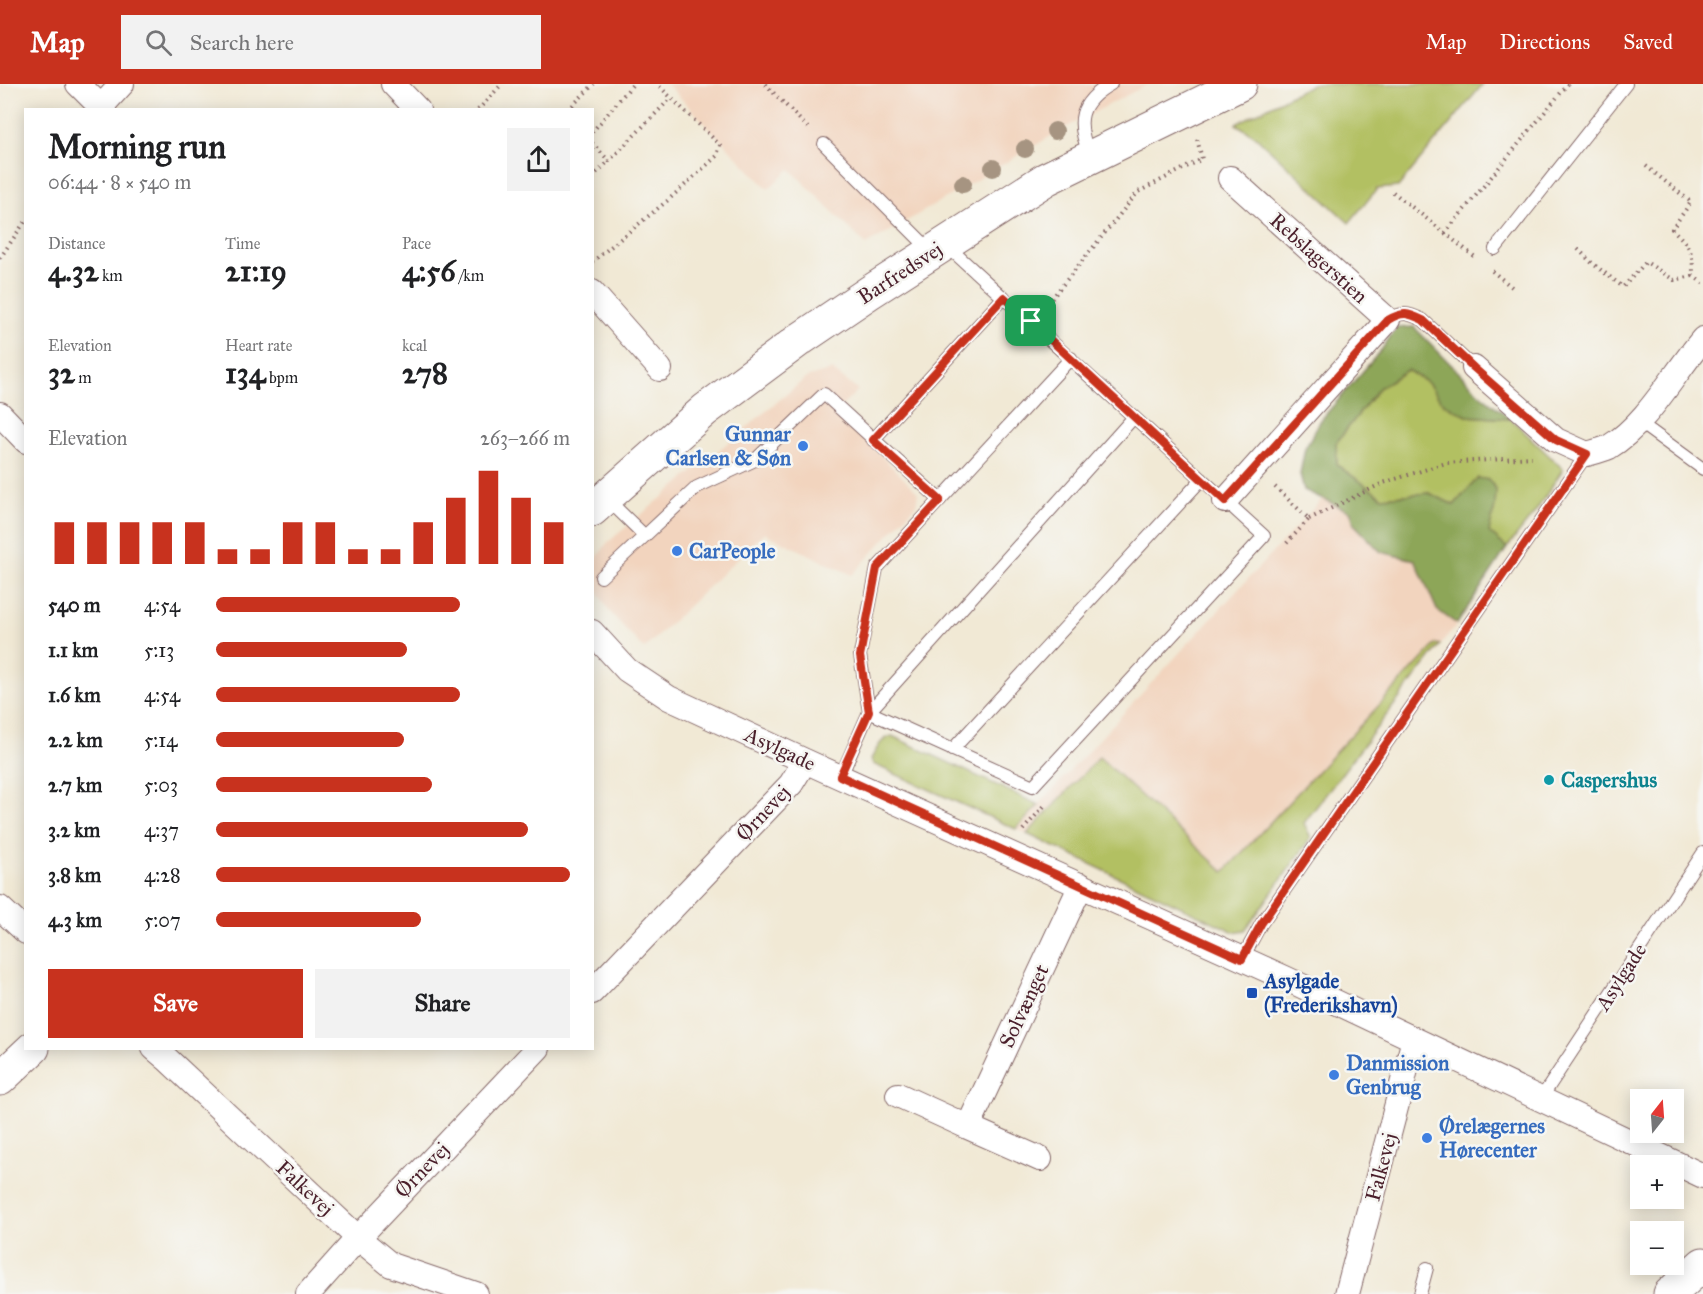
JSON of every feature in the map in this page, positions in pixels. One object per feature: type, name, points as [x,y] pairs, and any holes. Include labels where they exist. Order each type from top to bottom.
[{"type":"street","points":[[78,84],[103,108],[122,84]]},
{"type":"street","points":[[393,84],[416,108]]},
{"type":"street","name":"Barfredsvej","points":[[599,504],[705,410],[799,340],[870,292],[1046,179],[1240,84]]},
{"type":"street","name":"Rebslagerstien","points":[[1225,501],[1388,320],[1230,178]]},
{"type":"street","points":[[594,294],[660,369]]},
{"type":"street","points":[[1474,368],[1556,440],[1587,454],[1607,448],[1640,423],[1696,352]]},
{"type":"street","points":[[0,414],[24,439]]},
{"type":"street","name":"Asylgade","points":[[594,634],[627,670],[669,698],[1242,959],[1703,1176]]},
{"type":"street","name":"Ørnevej","points":[[594,990],[791,784],[805,761]]},
{"type":"street","name":"Solvænget","points":[[968,1127],[1081,885]]},
{"type":"street","points":[[0,908],[24,930]]},
{"type":"street","name":"Falkevej","points":[[1347,1294],[1414,1039]]},
{"type":"street","points":[[0,1078],[31,1050]]},
{"type":"street","name":"Falkevej","points":[[156,1050],[358,1238],[391,1265],[476,1294]]},
{"type":"street","name":"Ørnevej","points":[[308,1294],[536,1050]]},
{"type":"street","points":[[898,1095],[1040,1160]]},
{"type":"street","points":[[1670,1294],[1703,1264]]},
{"type":"lane","points":[[1091,157],[1083,139],[1083,114],[1092,96],[1111,84]]},
{"type":"lane","points":[[1495,249],[1626,84]]},
{"type":"lane","points":[[824,144],[939,248],[1004,297],[1031,321],[1264,536],[1033,786],[869,712]]},
{"type":"lane","points":[[873,440],[1004,297]]},
{"type":"lane","points":[[1388,320],[1405,313],[1423,320],[1474,368]]},
{"type":"lane","points":[[869,712],[860,656],[877,568],[1071,358]]},
{"type":"lane","points":[[601,577],[697,488],[755,460],[824,394],[940,500]]},
{"type":"lane","points":[[840,776],[869,712],[1134,417]]},
{"type":"lane","points":[[1640,423],[1703,469]]},
{"type":"lane","points":[[1242,959],[1261,924],[1587,454]]},
{"type":"lane","points":[[952,750],[1202,479]]},
{"type":"lane","points":[[599,504],[645,536]]},
{"type":"lane","name":"Asylgade","points":[[1540,1100],[1703,853]]},
{"type":"lane","points":[[1420,1294],[1427,1268]]},
{"type":"path","points":[[480,108],[502,84]]},
{"type":"path","points":[[570,108],[594,84]]},
{"type":"path","points":[[594,130],[633,84]]},
{"type":"path","points":[[594,260],[667,201],[717,156],[720,145],[657,84]]},
{"type":"path","points":[[765,84],[824,144]]},
{"type":"path","points":[[1444,233],[1568,84]]},
{"type":"path","points":[[594,175],[670,98]]},
{"type":"path","points":[[1031,321],[1051,300],[1138,192],[1202,159],[1197,138]]},
{"type":"path","points":[[594,145],[609,161]]},
{"type":"path","points":[[1646,166],[1691,202],[1672,229],[1686,242],[1693,256],[1693,276]]},
{"type":"path","points":[[1393,192],[1482,263]]},
{"type":"path","points":[[0,258],[24,223]]},
{"type":"path","points":[[1578,249],[1623,287],[1646,262],[1674,280],[1693,276]]},
{"type":"path","points":[[1491,270],[1513,288]]},
{"type":"path","points":[[1693,276],[1703,284]]},
{"type":"path","points":[[1309,519],[1383,483],[1446,463],[1533,457]]},
{"type":"shaded area","points":[[667,84],[1148,84],[1063,129],[866,245],[790,169],[768,189]]},
{"type":"shaded area","points":[[832,370],[858,390],[837,411],[918,493],[916,505],[852,575],[764,533],[644,649],[609,611],[594,586],[595,561],[607,543],[806,378]]},
{"type":"shaded area","points":[[1323,498],[1351,512],[1381,551],[1415,560],[1437,610],[1457,624],[1304,823],[1311,838],[1245,930],[1234,932],[1016,829]]},
{"type":"green space","points":[[1312,84],[1483,84],[1398,187],[1377,189],[1349,223],[1254,135],[1236,124]]},
{"type":"green space","points":[[1414,327],[1481,395],[1511,419],[1467,416],[1444,404],[1427,382],[1407,370],[1379,388],[1336,443],[1337,465],[1382,497],[1429,493],[1454,505],[1478,478],[1489,480],[1496,489],[1489,532],[1507,548],[1457,624],[1437,610],[1415,560],[1381,552],[1354,524],[1351,512],[1304,490],[1300,474],[1305,448],[1321,420],[1382,349],[1396,328]]},
{"type":"green space","points":[[1407,370],[1427,382],[1444,404],[1467,416],[1511,419],[1563,469],[1536,511],[1507,548],[1488,532],[1495,506],[1478,478],[1454,505],[1429,493],[1382,497],[1337,465],[1336,443],[1379,388]]},
{"type":"green space","points":[[1436,644],[1440,645],[1304,823],[1311,838],[1245,930],[1234,932],[1027,834],[1099,757],[1224,872]]},
{"type":"green space","points":[[892,736],[1039,805],[1016,829],[873,764],[871,759],[879,745],[884,739]]},
{"type":"place","name":"Gunnar Carlsen & Søn","points":[[803,446]]},
{"type":"place","name":"CarPeople","points":[[677,551]]},
{"type":"place","name":"Caspershus","points":[[1549,780]]},
{"type":"place","name":"Asylgade (Frederikshavn)","points":[[1252,993]]},
{"type":"place","name":"Danmission Genbrug","points":[[1334,1075]]},
{"type":"place","name":"Ørelægernes Hørecenter","points":[[1427,1138]]},
{"type":"route","points":[[1004,297],[1031,321],[1225,501],[1388,320],[1405,313],[1423,320],[1556,440],[1587,454],[1261,924],[1242,959],[840,776],[869,712],[860,656],[877,568],[940,500],[873,440],[1004,297]]}]
